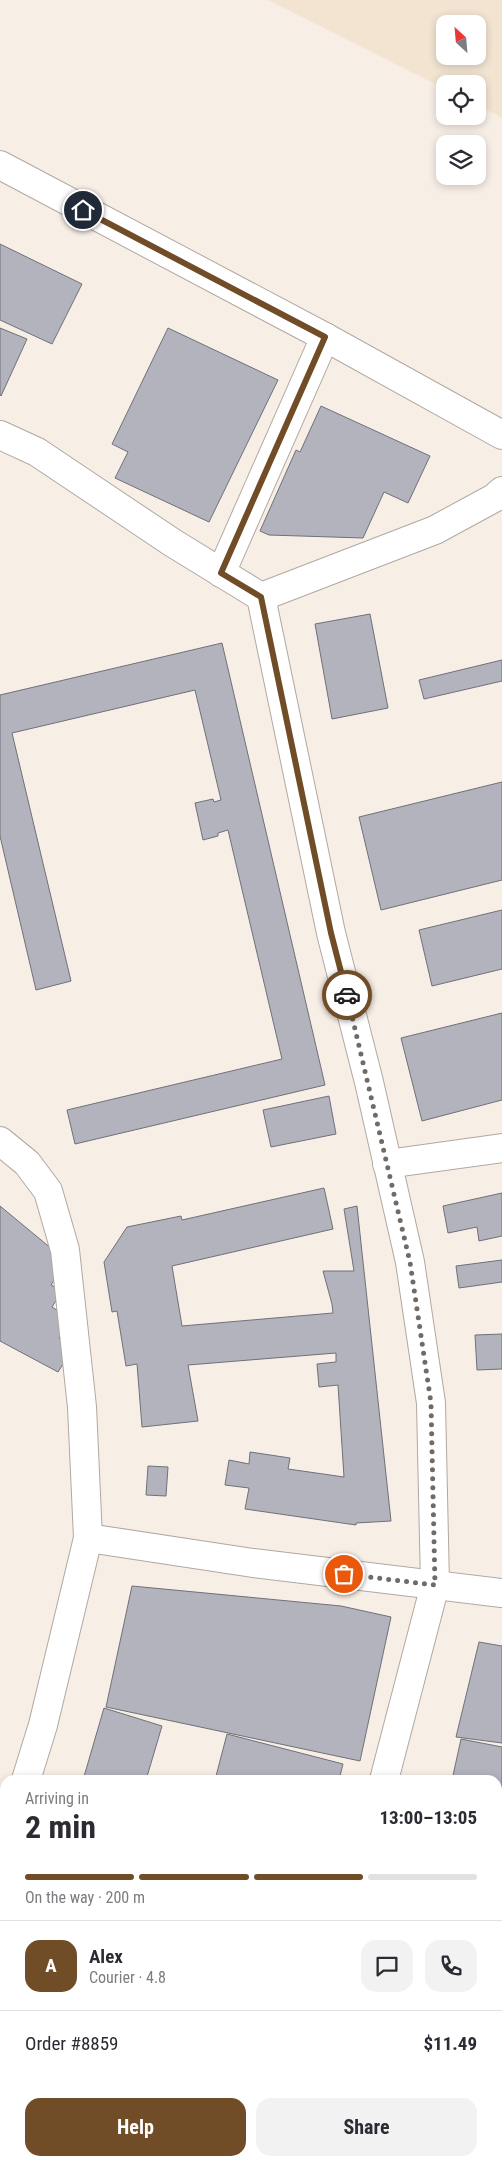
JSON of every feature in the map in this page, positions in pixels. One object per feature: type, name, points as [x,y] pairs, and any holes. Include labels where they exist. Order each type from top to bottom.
[{"type":"street","points":[[0,165],[325,337],[502,435]]},
{"type":"street","points":[[221,573],[325,337]]},
{"type":"street","points":[[0,435],[37,452],[221,573],[261,597],[331,933],[410,1262],[431,1403],[435,1585],[385,1775]]},
{"type":"street","points":[[261,597],[436,530],[494,498],[502,491]]},
{"type":"street","points":[[0,1141],[28,1163],[48,1191],[65,1250],[82,1407],[88,1538],[43,1725],[28,1775]]},
{"type":"street","points":[[387,1164],[502,1148]]},
{"type":"street","points":[[88,1538],[253,1563],[502,1592]]},
{"type":"shaded area","points":[[268,0],[502,0],[502,118],[486,109],[486,75],[436,75],[436,84]]},
{"type":"building","points":[[0,244],[82,284],[52,344],[0,320]]},
{"type":"building","points":[[0,328],[27,339],[1,396],[0,395]]},
{"type":"building","points":[[168,328],[278,380],[209,522],[115,478],[128,452],[112,444]]},
{"type":"building","points":[[321,406],[430,456],[408,503],[384,492],[363,538],[269,535],[260,531],[296,450],[300,452]]},
{"type":"building","points":[[370,614],[388,708],[332,719],[315,624]]},
{"type":"building","points":[[222,643],[325,1085],[75,1144],[67,1110],[282,1059],[228,830],[218,833],[218,836],[203,840],[195,803],[213,799],[214,802],[221,800],[195,690],[12,733],[71,981],[36,990],[0,836],[0,695]]},
{"type":"building","points":[[502,660],[502,681],[424,699],[419,680]]},
{"type":"building","points":[[502,782],[502,880],[381,910],[359,817]]},
{"type":"building","points":[[502,910],[502,969],[432,986],[419,930]]},
{"type":"building","points":[[502,1013],[502,1100],[422,1121],[401,1038]]},
{"type":"building","points":[[329,1096],[336,1134],[271,1147],[263,1110]]},
{"type":"building","points":[[324,1188],[333,1229],[172,1266],[182,1326],[333,1313],[323,1271],[354,1271],[344,1209],[357,1206],[391,1521],[356,1523],[356,1525],[245,1509],[249,1488],[225,1485],[229,1460],[249,1464],[250,1452],[290,1458],[288,1469],[344,1477],[338,1385],[319,1387],[317,1364],[336,1362],[336,1353],[188,1365],[198,1421],[142,1427],[137,1364],[126,1366],[117,1311],[112,1312],[104,1262],[127,1227],[181,1216],[182,1220]]},
{"type":"building","points":[[502,1193],[502,1236],[479,1241],[477,1227],[448,1233],[443,1206]]},
{"type":"building","points":[[0,1206],[58,1254],[52,1265],[60,1271],[51,1285],[62,1291],[52,1307],[70,1319],[59,1338],[74,1347],[58,1372],[0,1341]]},
{"type":"building","points":[[502,1260],[502,1282],[459,1288],[456,1266]]},
{"type":"building","points":[[502,1334],[502,1369],[477,1370],[475,1335]]},
{"type":"building","points":[[148,1466],[168,1467],[166,1496],[146,1495]]},
{"type":"building","points":[[132,1586],[341,1606],[391,1617],[360,1761],[106,1707]]},
{"type":"building","points":[[479,1642],[502,1646],[502,1743],[456,1737]]},
{"type":"building","points":[[104,1708],[162,1726],[147,1775],[84,1775]]},
{"type":"building","points":[[227,1734],[343,1764],[340,1775],[216,1775]]},
{"type":"building","points":[[461,1739],[502,1747],[502,1775],[453,1775]]},
{"type":"way so far","points":[[344,1574],[435,1585],[431,1403],[410,1262],[347,995]]},
{"type":"route","points":[[83,210],[325,337],[221,573],[261,597],[331,933],[347,995]]}]
